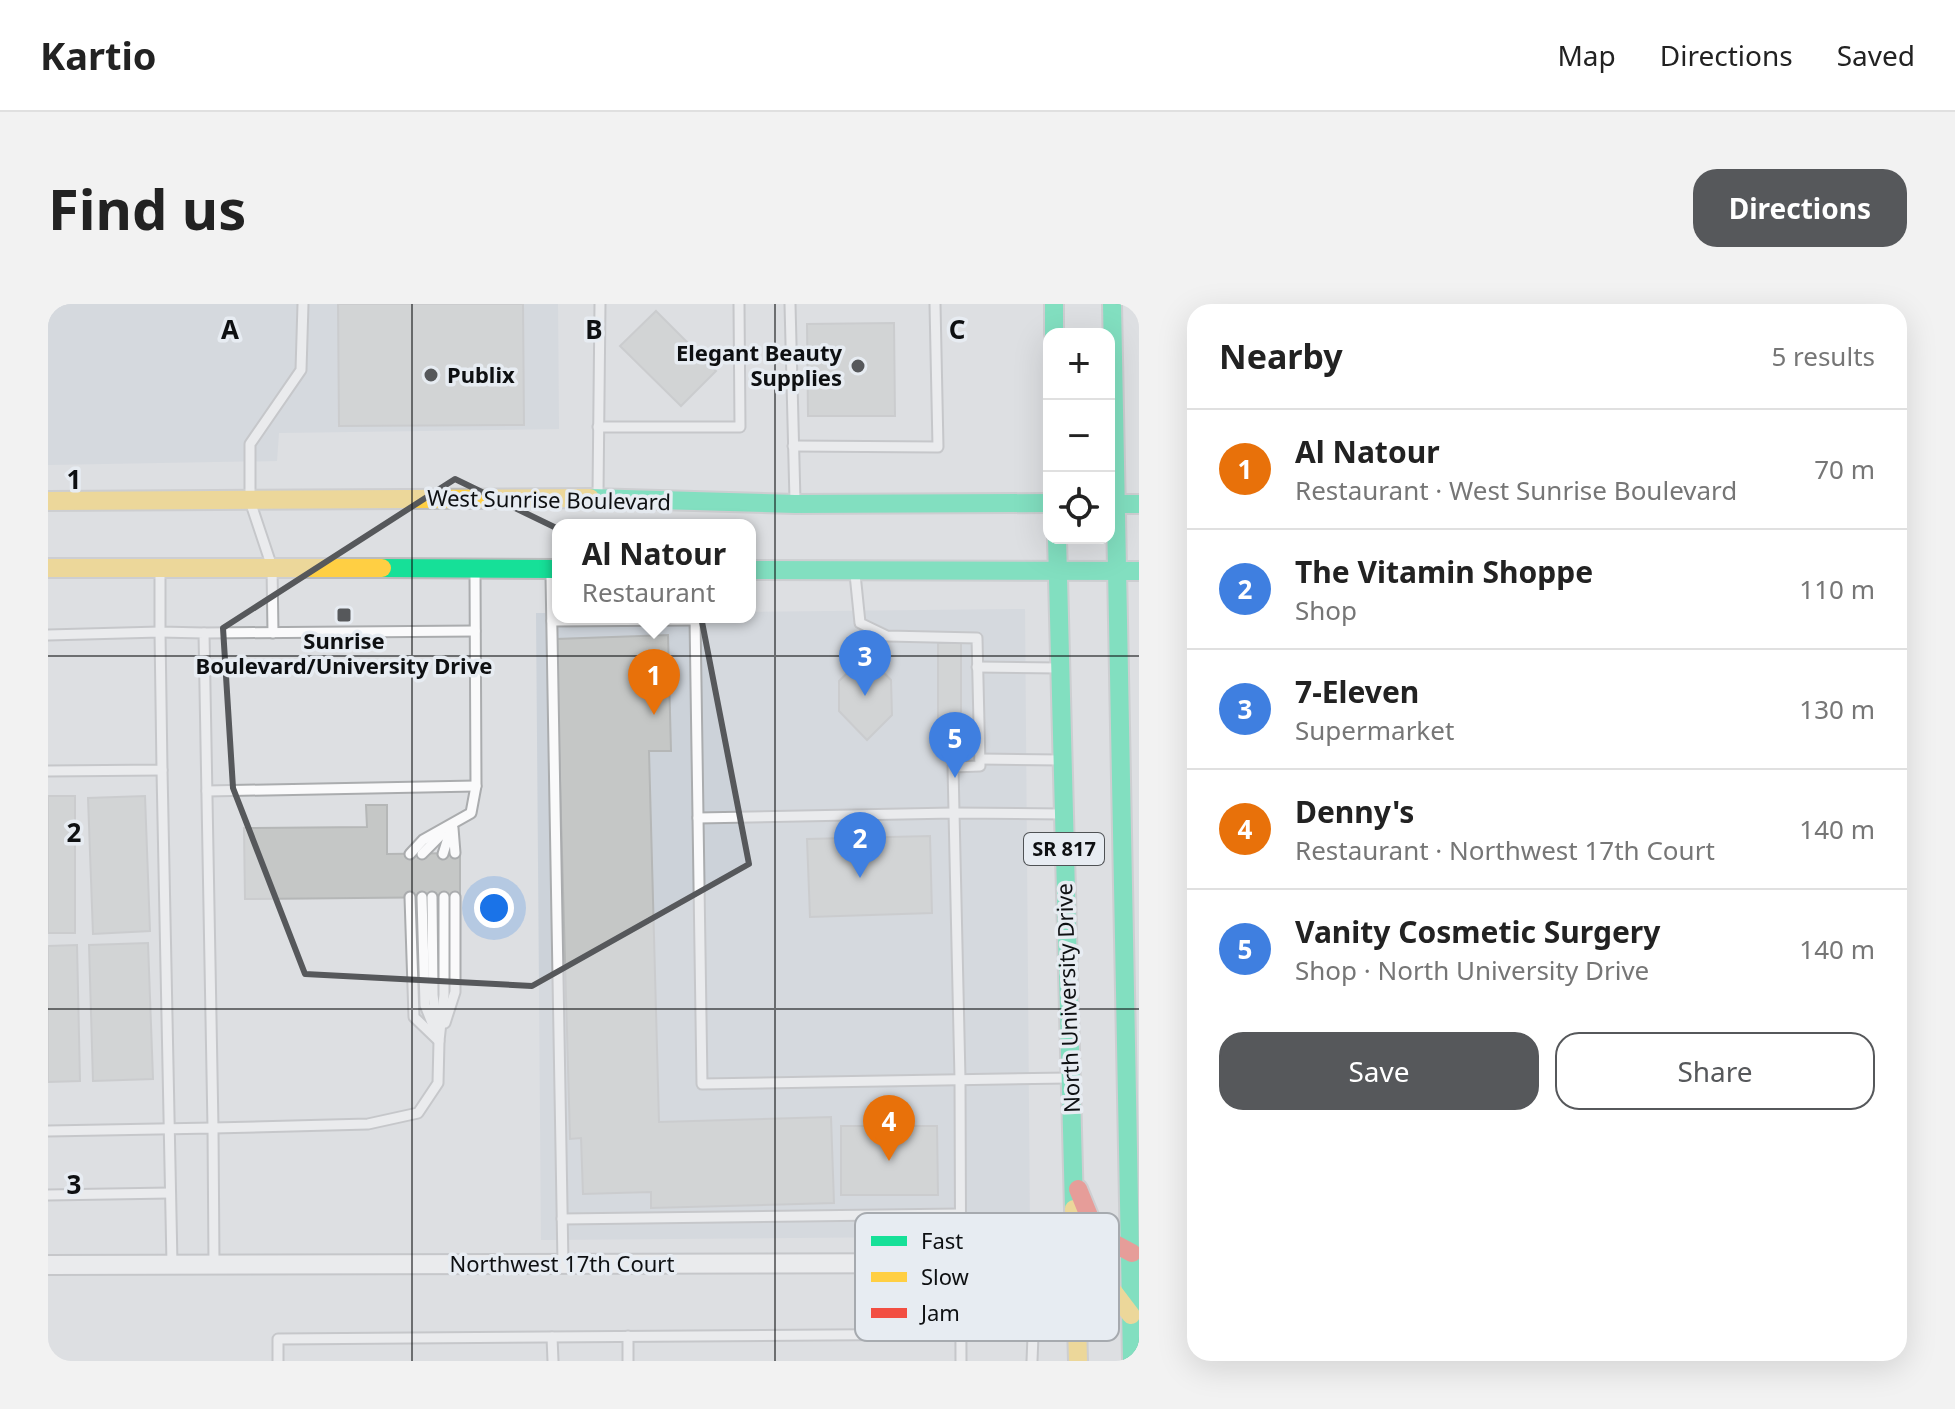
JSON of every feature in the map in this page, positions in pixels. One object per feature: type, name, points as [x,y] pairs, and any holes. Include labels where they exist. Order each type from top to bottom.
[{"type":"main road","points":[[1054,304],[1054,328]]},
{"type":"main road","name":"SR 817","points":[[1112,304],[1112,472]]},
{"type":"main road","name":"West Sunrise Boulevard","points":[[48,501],[598,498],[795,504],[1043,503]]},
{"type":"main road","points":[[1115,504],[1139,504]]},
{"type":"main road","name":"SR 817","points":[[1115,538],[1130,965],[1135,1253],[1132,1361]]},
{"type":"main road","name":"North University Drive","points":[[1057,544],[1074,1213]]},
{"type":"main road","points":[[48,568],[552,569]]},
{"type":"main road","points":[[756,570],[1139,571]]},
{"type":"main road","points":[[1073,1176],[1088,1213]]},
{"type":"main road","points":[[1119,1299],[1131,1315]]},
{"type":"main road","name":"North University Drive","points":[[1078,1341],[1078,1361]]},
{"type":"street","name":"Northwest 17th Court","points":[[48,1265],[855,1263]]},
{"type":"lane","points":[[273,633],[272,567],[249,499],[250,444],[301,370],[303,304]]},
{"type":"lane","points":[[598,498],[600,304]]},
{"type":"lane","points":[[598,427],[740,427],[739,304]]},
{"type":"lane","points":[[790,304],[795,504]]},
{"type":"lane","points":[[793,446],[938,447],[935,304]]},
{"type":"lane","points":[[160,566],[172,1264]]},
{"type":"lane","points":[[410,854],[423,840],[471,813],[476,786],[475,569]]},
{"type":"lane","points":[[855,570],[860,623],[887,636],[977,638],[980,766],[953,767],[960,1079],[959,1213]]},
{"type":"lane","points":[[552,623],[563,1264]]},
{"type":"lane","points":[[695,623],[702,1084],[1071,1078]]},
{"type":"lane","points":[[48,635],[475,631]]},
{"type":"lane","points":[[204,633],[214,1264]]},
{"type":"lane","points":[[977,667],[1059,668]]},
{"type":"lane","points":[[980,759],[1062,760]]},
{"type":"lane","points":[[48,771],[162,770]]},
{"type":"lane","points":[[207,791],[476,786]]},
{"type":"lane","points":[[698,818],[1063,814]]},
{"type":"lane","points":[[452,825],[455,853]]},
{"type":"lane","points":[[427,854],[452,825]]},
{"type":"lane","points":[[443,854],[452,825]]},
{"type":"lane","points":[[410,897],[414,1017],[439,1041]]},
{"type":"lane","points":[[427,897],[425,1005],[439,1041]]},
{"type":"lane","points":[[48,1131],[368,1124],[418,1113],[438,1083],[450,897]]},
{"type":"lane","points":[[48,1195],[170,1193]]},
{"type":"lane","points":[[562,1219],[855,1215]]},
{"type":"lane","points":[[278,1361],[278,1339],[855,1335]]},
{"type":"lane","points":[[628,1336],[628,1361]]},
{"type":"lane","points":[[552,1337],[553,1361]]},
{"type":"lane","points":[[1032,1361],[1033,1341]]},
{"type":"highlighted area","points":[[455,479],[697,596],[749,864],[532,986],[305,974],[233,788],[223,628]]},
{"type":"shaded area","points":[[48,304],[558,304],[559,429],[279,433],[277,461],[48,465]]},
{"type":"shaded area","points":[[1025,609],[1030,1213],[855,1213],[855,1237],[541,1240],[536,613],[552,613],[552,623],[756,623],[756,612]]},
{"type":"building","name":"Publix","points":[[338,304],[523,304],[524,425],[339,426]]},
{"type":"building","points":[[656,311],[716,371],[681,406],[620,346]]},
{"type":"building","points":[[894,323],[895,416],[808,416],[807,324]]},
{"type":"building","points":[[668,635],[671,751],[649,751],[659,1122],[831,1117],[834,1203],[651,1208],[651,1192],[583,1194],[581,1138],[570,1139],[556,639]]},
{"type":"building","points":[[938,643],[961,643],[961,753],[938,753]]},
{"type":"building","points":[[866,655],[891,680],[892,715],[867,740],[839,711],[839,681]]},
{"type":"building","points":[[48,796],[75,796],[75,933],[48,933]]},
{"type":"building","points":[[145,796],[150,931],[93,934],[88,798]]},
{"type":"building","points":[[366,805],[387,805],[387,854],[460,853],[460,897],[245,899],[244,828],[367,827]]},
{"type":"building","points":[[930,836],[932,913],[810,917],[807,839]]},
{"type":"building","points":[[148,943],[153,1079],[93,1081],[89,945]]},
{"type":"building","points":[[77,945],[80,1081],[48,1082],[48,946]]},
{"type":"building","points":[[841,1126],[937,1126],[938,1195],[841,1195]]},
{"type":"traffic: fast","points":[[1054,304],[1054,328]]},
{"type":"traffic: fast","points":[[1112,304],[1132,1361]]},
{"type":"traffic: fast","points":[[590,498],[795,504],[1043,503]]},
{"type":"traffic: fast","points":[[1115,504],[1139,504]]},
{"type":"traffic: fast","points":[[1057,544],[1074,1209]]},
{"type":"traffic: fast","points":[[382,568],[552,569]]},
{"type":"traffic: fast","points":[[756,570],[1139,571]]},
{"type":"traffic: slow","points":[[48,501],[590,498]]},
{"type":"traffic: slow","points":[[48,568],[382,568]]},
{"type":"traffic: slow","points":[[1074,1209],[1074,1213]]},
{"type":"traffic: slow","points":[[1119,1299],[1131,1315]]},
{"type":"traffic: slow","points":[[1077,1341],[1078,1361]]},
{"type":"traffic: jam","points":[[1078,1189],[1088,1213]]},
{"type":"traffic: jam","points":[[1119,1246],[1132,1253]]},
{"type":"place","name":"Elegant Beauty Supplies","points":[[858,366]]},
{"type":"place","name":"Publix","points":[[431,375]]},
{"type":"place","name":"Sunrise Boulevard/University Drive","points":[[344,615]]},
{"type":"place","name":"7-Eleven","points":[[865,696]]},
{"type":"place","name":"Al Natour","points":[[654,715]]},
{"type":"place","name":"Vanity Cosmetic Surgery","points":[[955,778]]},
{"type":"place","name":"The Vitamin Shoppe","points":[[860,878]]},
{"type":"place","name":"Denny's","points":[[889,1161]]}]
